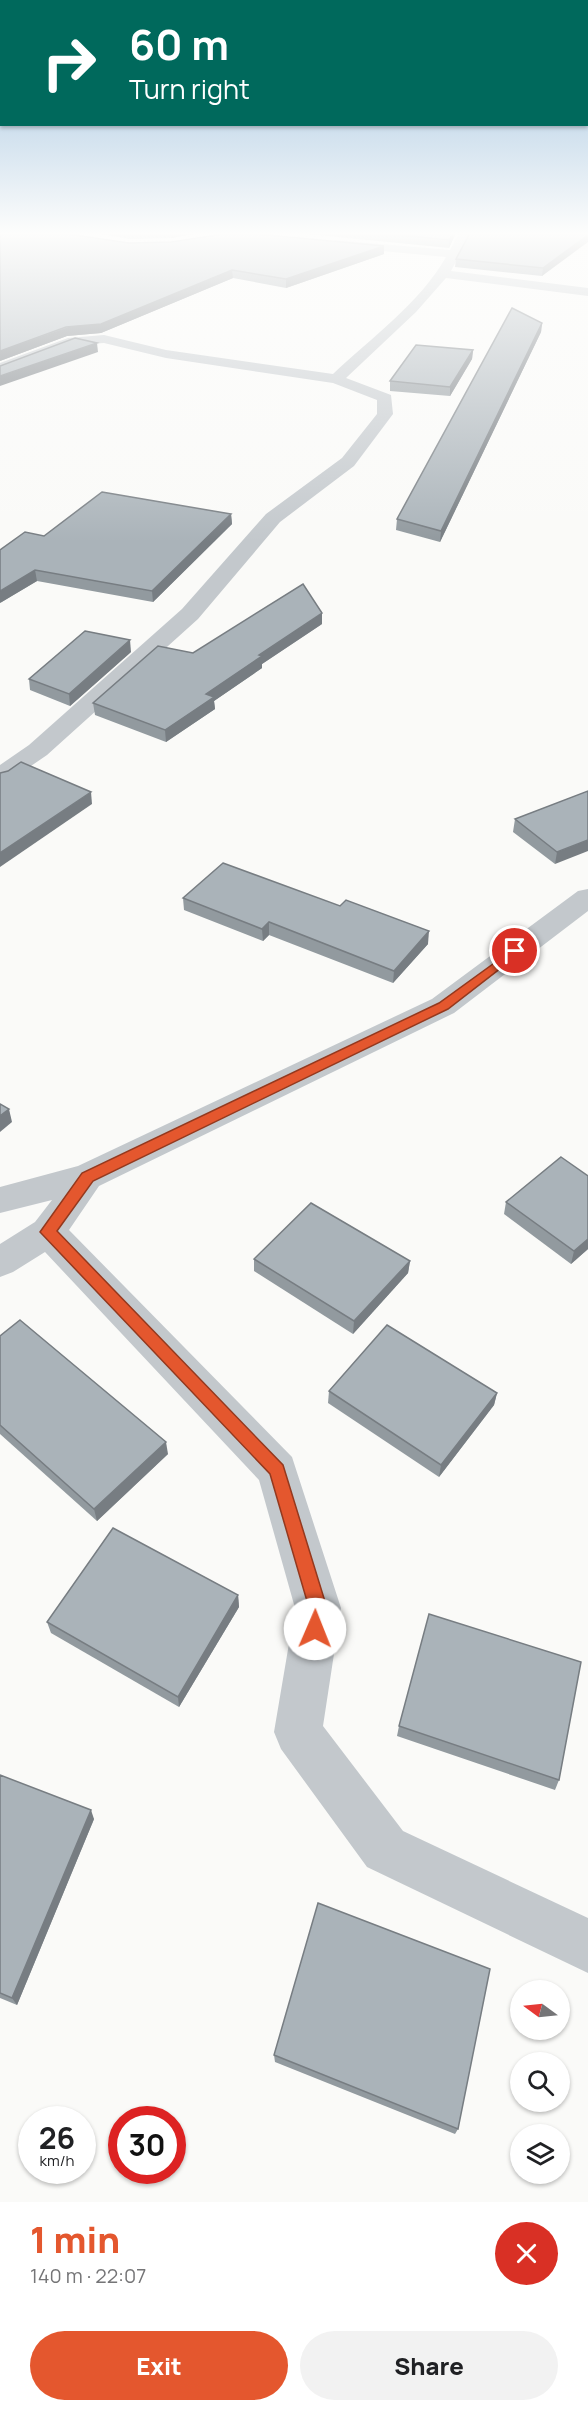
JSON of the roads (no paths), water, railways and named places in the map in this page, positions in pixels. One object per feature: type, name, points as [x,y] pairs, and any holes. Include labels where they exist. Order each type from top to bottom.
[{"type":"street","points":[[336,379],[382,336]]},
{"type":"street","points":[[0,368],[73,341],[104,339],[166,354],[336,379],[386,398],[385,414],[348,462],[273,518],[189,614],[38,750],[0,776]]},
{"type":"street","points":[[0,1200],[87,1177],[443,1006],[588,897]]},
{"type":"street","points":[[0,1262],[48,1232],[87,1177]]},
{"type":"street","points":[[48,1232],[277,1470],[318,1608],[298,1732],[385,1849],[588,1946]]}]
